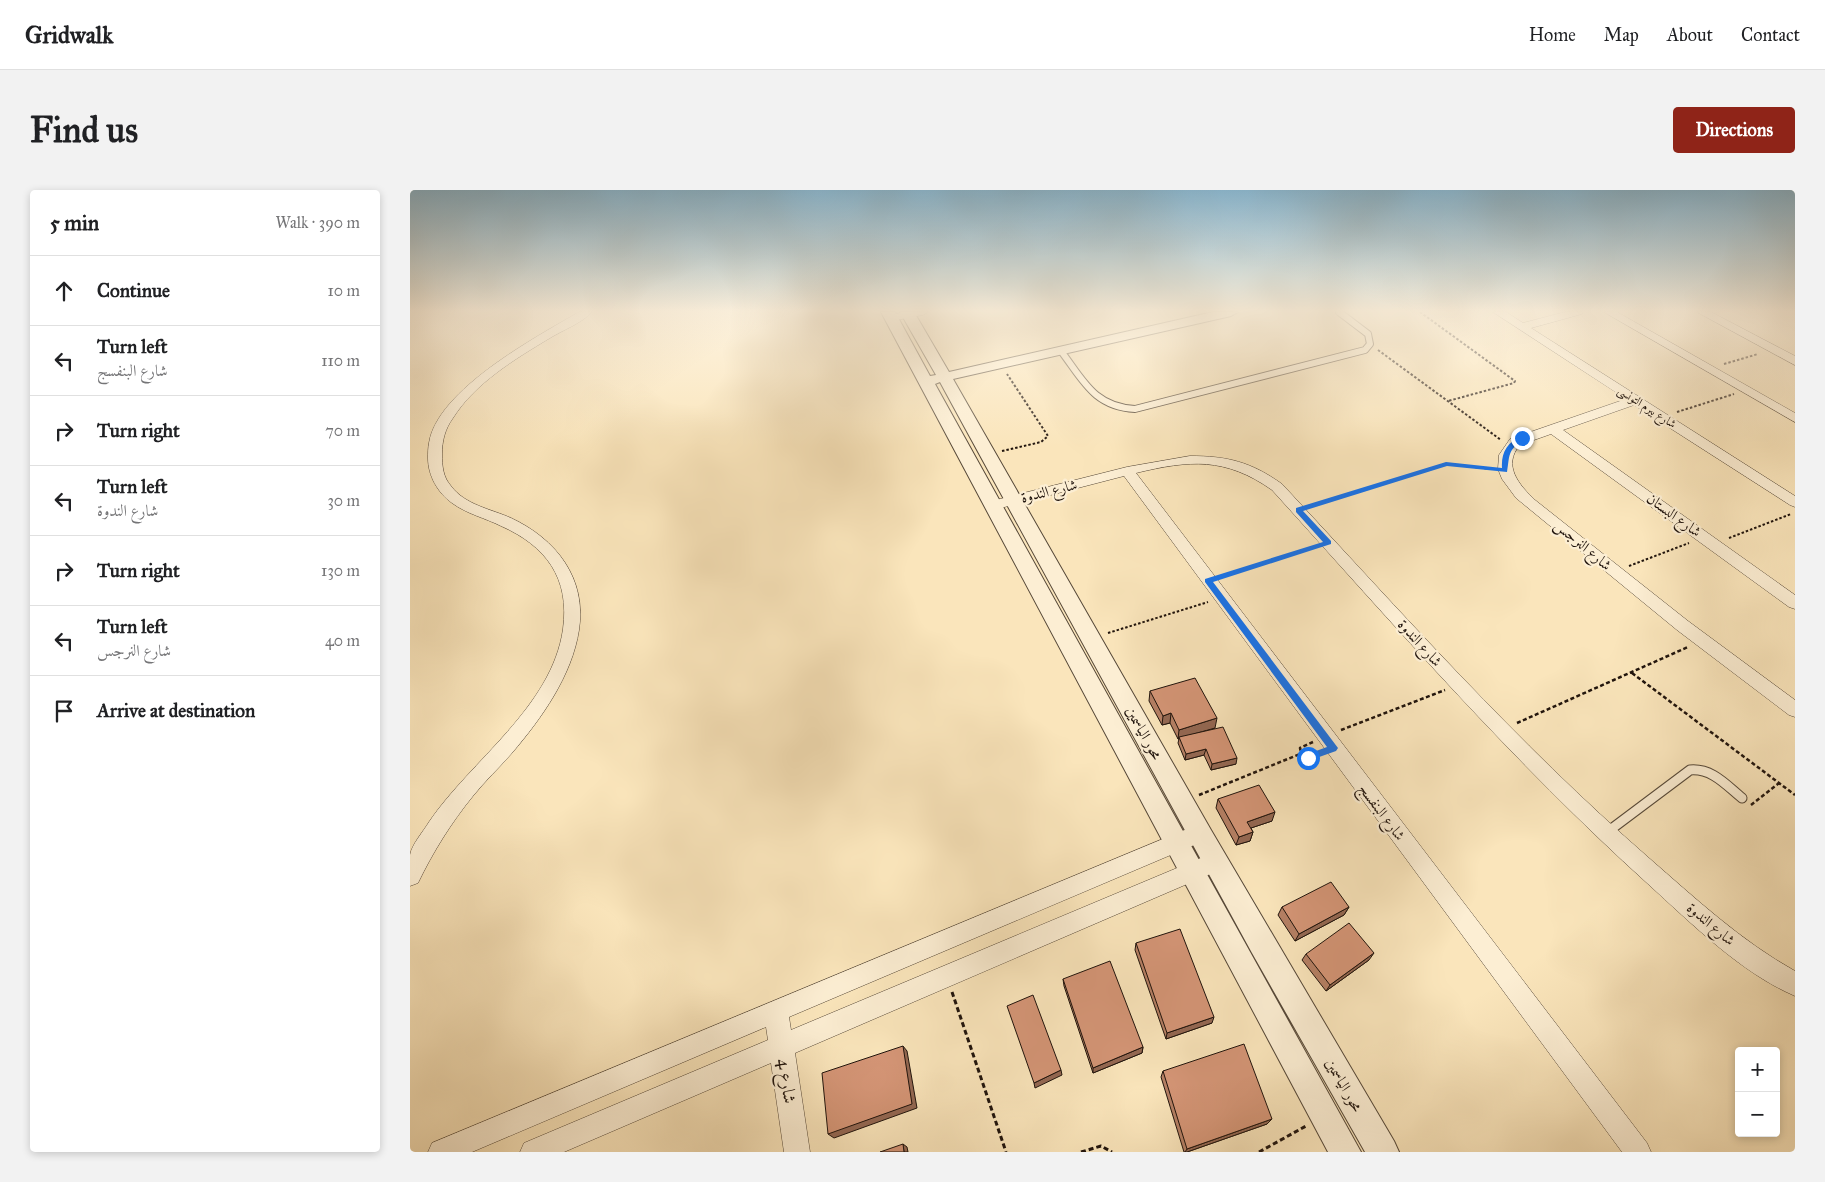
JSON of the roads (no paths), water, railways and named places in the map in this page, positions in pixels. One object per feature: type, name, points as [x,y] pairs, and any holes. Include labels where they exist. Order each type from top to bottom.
[{"type":"street","points":[[410,876],[445,816],[476,777],[510,742],[540,702],[561,664],[571,630],[572,600],[566,573],[552,552],[532,534],[474,509],[451,496],[437,477],[433,456],[437,434],[448,414],[489,373],[515,357]]},
{"type":"street","name":"محور الياسمين","points":[[924,357],[993,505],[1345,1152]]},
{"type":"street","points":[[932,374],[1003,357]]},
{"type":"street","points":[[932,374],[1033,357]]},
{"type":"street","name":"شارع بيرم التونسى","points":[[1568,357],[1795,502]]},
{"type":"street","points":[[1687,357],[1795,418]]},
{"type":"street","name":"محور الياسمين","points":[[932,374],[988,454],[1015,499],[1199,834],[1383,1152]]},
{"type":"street","points":[[1552,428],[1636,400]]},
{"type":"street","name":"شارع النرجس","points":[[1552,428],[1522,438],[1510,447],[1504,458],[1505,471],[1518,491],[1702,641],[1795,710]]},
{"type":"street","name":"شارع البستان","points":[[1552,428],[1795,603]]},
{"type":"street","name":"شارع الندوة","points":[[993,505],[1128,471],[1188,459],[1209,459],[1229,462],[1264,476],[1277,487],[1458,685],[1606,833],[1754,960],[1795,984]]},
{"type":"street","name":"شارع البنفسج","points":[[1128,471],[1221,598],[1638,1152]]},
{"type":"street","points":[[441,1152],[1199,834]]},
{"type":"street","points":[[533,1152],[1215,862]]},
{"type":"street","name":"شارع 4","points":[[776,1010],[797,1152]]},
{"type":"lane","points":[[1066,357],[1101,402],[1116,408],[1129,410],[1341,357]]},
{"type":"lane","points":[[1606,833],[1690,770],[1696,769],[1713,775],[1742,798]]}]
